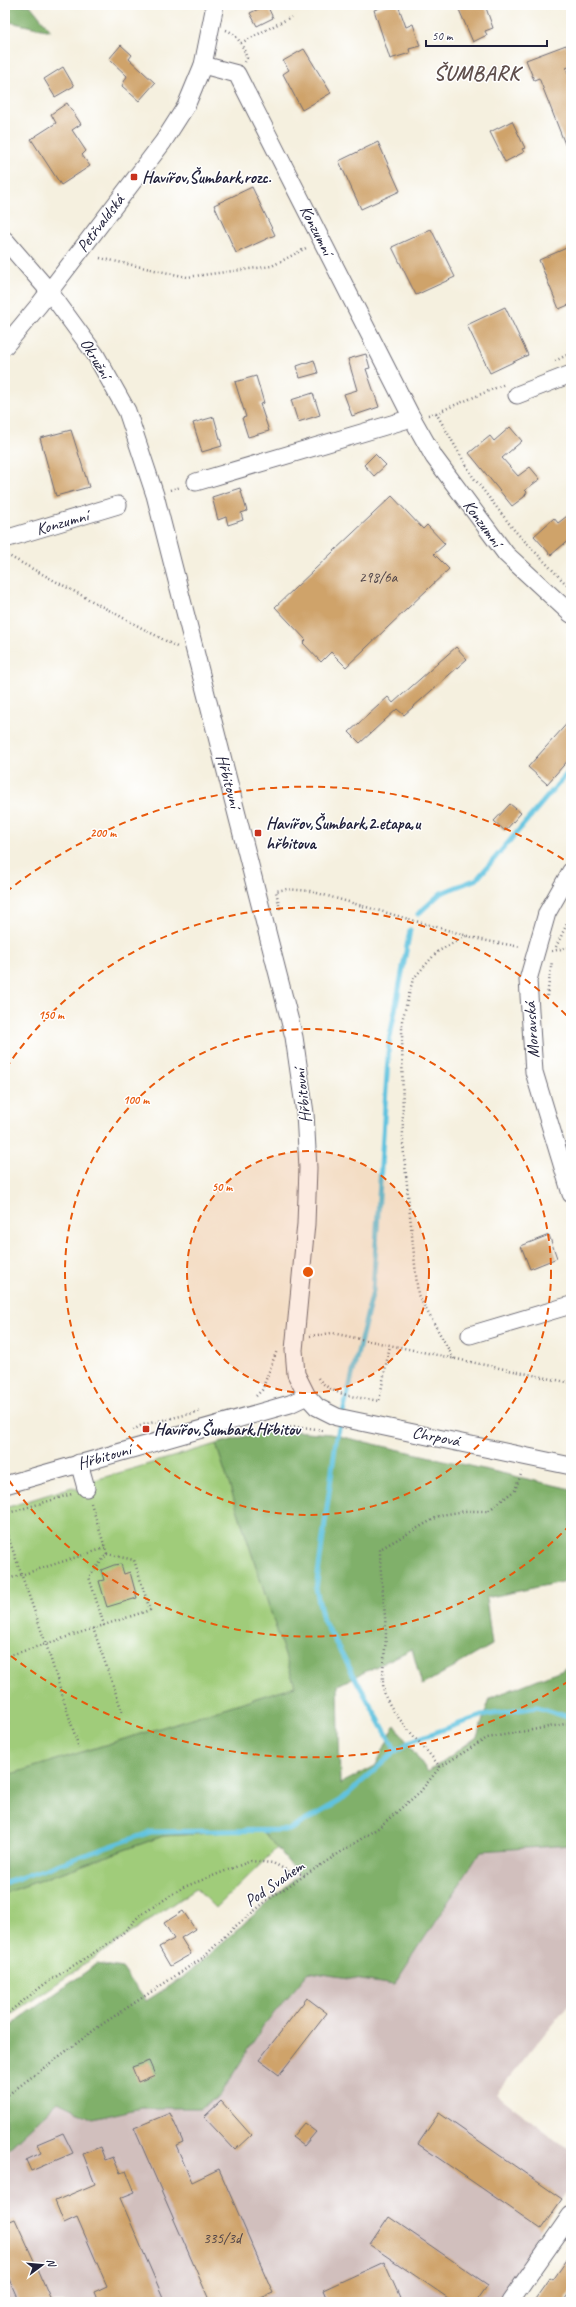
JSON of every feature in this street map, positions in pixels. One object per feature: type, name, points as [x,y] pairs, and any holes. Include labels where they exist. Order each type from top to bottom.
[{"type":"street","name":"Petřvaldská","points":[[8,337],[49,291],[163,142],[186,106],[203,65],[215,5]]},
{"type":"street","points":[[203,65],[237,74]]},
{"type":"street","name":"Konzumní","points":[[237,74],[412,418],[434,457],[506,554],[569,609]]},
{"type":"street","name":"Okružní","points":[[5,240],[49,291],[92,349],[127,411],[155,495]]},
{"type":"street","points":[[512,389],[571,374]]},
{"type":"street","points":[[196,482],[412,418]]},
{"type":"street","name":"Hřbitovní","points":[[5,1485],[290,1404],[307,1396],[299,1381],[294,1359],[306,1224],[308,1168],[305,1114],[295,1045],[284,991],[155,495]]},
{"type":"street","name":"Konzumní","points":[[5,538],[118,505]]},
{"type":"street","name":"Moravská","points":[[571,871],[547,913],[528,980],[534,1072],[571,1194]]},
{"type":"street","points":[[470,1335],[571,1305]]},
{"type":"street","name":"Chrpová","points":[[307,1396],[317,1407],[337,1417],[571,1466]]},
{"type":"street","points":[[79,1463],[86,1489]]},
{"type":"street","points":[[510,2302],[571,2215]]},
{"type":"path","points":[[241,42],[291,17]]},
{"type":"path","points":[[211,26],[232,32],[241,42],[247,58],[237,74]]},
{"type":"path","points":[[100,258],[186,277],[272,266],[322,240]]},
{"type":"path","points":[[550,363],[571,353]]},
{"type":"path","points":[[412,418],[436,413],[512,389]]},
{"type":"path","points":[[436,413],[473,477],[515,531],[571,590]]},
{"type":"path","points":[[155,495],[196,482]]},
{"type":"path","points":[[5,554],[198,658]]},
{"type":"path","points":[[276,891],[287,889],[310,891],[466,936],[554,951],[571,947]]},
{"type":"path","points":[[547,998],[554,951],[571,915]]},
{"type":"path","points":[[454,1359],[418,1295],[403,1145],[402,1021],[414,979],[437,952],[466,936]]},
{"type":"path","points":[[310,1336],[332,1333],[571,1383]]},
{"type":"path","points":[[254,1398],[262,1390],[278,1347]]},
{"type":"path","points":[[130,1432],[156,1421],[192,1412],[208,1410]]},
{"type":"path","points":[[264,1428],[302,1427],[326,1430]]},
{"type":"path","points":[[440,1767],[409,1730],[386,1697],[383,1663],[386,1634],[380,1579],[380,1549],[441,1515],[466,1511],[488,1510],[515,1490],[528,1457]]},
{"type":"path","points":[[5,1514],[86,1489],[107,1554]]},
{"type":"path","points":[[5,1528],[46,1644],[79,1748]]},
{"type":"path","points":[[5,1580],[105,1548]]},
{"type":"path","points":[[5,1657],[150,1610],[134,1560],[107,1554]]},
{"type":"path","points":[[104,1625],[89,1577],[107,1554]]},
{"type":"path","points":[[93,1628],[123,1714]]},
{"type":"path","name":"Pod Svahem","points":[[5,2097],[101,2025],[204,1957],[231,1930],[270,1898],[378,1828],[420,1792],[440,1767],[487,1738],[571,1723]]},
{"type":"path","points":[[5,2014],[46,1984],[120,1936],[139,1916],[184,1887],[251,1861],[273,1863],[288,1871],[305,1875]]},
{"type":"shaded area","points":[[571,1845],[571,2001],[496,2094],[571,2151],[571,2186],[541,2229],[502,2302],[5,2302],[5,2152],[58,2101],[93,2119],[141,2108],[199,2108],[220,2096],[263,2026],[309,1971],[394,1985],[481,1851]]},
{"type":"green space","points":[[5,5],[30,5],[51,31],[5,21]]},
{"type":"green space","points":[[282,1430],[330,1434],[571,1489],[571,1580],[486,1598],[492,1645],[422,1685],[412,1649],[338,1685],[340,1784],[376,1765],[395,1725],[428,1772],[477,1737],[490,1698],[571,1666],[571,1845],[481,1851],[394,1985],[309,1972],[263,2026],[220,2096],[199,2108],[141,2108],[93,2119],[58,2102],[5,2152],[5,2029],[97,1964],[122,1968],[146,2001],[182,1978],[299,1875],[262,1830],[163,1836],[5,1893],[5,1776],[295,1686],[216,1444],[250,1435]]},
{"type":"green space","points":[[216,1444],[295,1686],[5,1776],[5,1508],[72,1487],[79,1490],[91,1486],[95,1480]]},
{"type":"green space","points":[[262,1830],[277,1848],[216,1908],[196,1888],[5,2019],[5,1893],[163,1836]]},
{"type":"building","points":[[267,5],[273,18],[257,26],[250,13]]},
{"type":"building","points":[[387,5],[398,5],[406,27],[413,24],[420,46],[409,49],[410,53],[390,59],[374,10]]},
{"type":"building","points":[[457,5],[485,5],[493,28],[485,31],[487,35],[473,42]]},
{"type":"building","points":[[121,45],[132,55],[129,59],[155,83],[139,101],[122,86],[127,76],[109,59]]},
{"type":"building","points":[[566,45],[571,57],[571,66],[566,68],[571,80],[570,157],[539,78],[534,80],[526,60]]},
{"type":"building","points":[[304,49],[331,93],[302,110],[283,74],[289,70],[283,61]]},
{"type":"building","points":[[63,67],[74,86],[55,97],[44,79]]},
{"type":"building","points":[[67,103],[81,124],[72,130],[86,151],[82,155],[90,166],[61,185],[31,139],[56,123],[51,114]]},
{"type":"building","points":[[512,121],[525,148],[522,149],[524,152],[505,162],[490,132]]},
{"type":"building","points":[[378,142],[400,191],[361,209],[339,161]]},
{"type":"building","points":[[252,187],[275,235],[236,253],[214,205]]},
{"type":"building","points":[[431,229],[455,277],[416,295],[392,247]]},
{"type":"building","points":[[571,246],[571,304],[559,309],[539,260]]},
{"type":"building","points":[[505,307],[528,355],[490,373],[467,325]]},
{"type":"building","points":[[366,354],[370,368],[366,369],[379,407],[352,416],[344,394],[357,390],[348,359]]},
{"type":"building","points":[[314,360],[318,373],[300,378],[297,366]]},
{"type":"building","points":[[256,376],[264,403],[260,404],[269,431],[248,437],[242,418],[246,417],[235,382]]},
{"type":"building","points":[[313,393],[320,415],[298,422],[291,400]]},
{"type":"building","points":[[214,417],[222,446],[202,452],[193,423]]},
{"type":"building","points":[[510,427],[522,441],[502,458],[518,476],[530,467],[540,479],[525,490],[527,492],[524,497],[512,506],[469,453],[490,436],[494,441]]},
{"type":"building","points":[[71,430],[89,487],[56,496],[40,438]]},
{"type":"building","points":[[375,454],[386,465],[374,476],[364,465]]},
{"type":"building","points":[[240,488],[247,511],[241,513],[243,520],[228,525],[226,517],[218,520],[212,497]]},
{"type":"building","points":[[392,496],[423,529],[427,525],[445,544],[434,554],[449,569],[346,667],[331,652],[321,662],[303,643],[306,640],[275,607]]},
{"type":"building","points":[[571,513],[571,538],[551,555],[534,536],[554,518],[558,523]]},
{"type":"building","points":[[456,647],[467,659],[404,715],[397,709],[360,743],[349,732],[388,697],[393,703]]},
{"type":"building","points":[[571,719],[571,757],[547,784],[528,767]]},
{"type":"building","points":[[510,804],[521,813],[505,831],[494,821]]},
{"type":"building","points":[[549,1235],[557,1258],[530,1269],[521,1246]]},
{"type":"building","points":[[121,1564],[124,1574],[130,1572],[137,1598],[107,1607],[99,1581],[104,1580],[101,1570]]},
{"type":"building","points":[[183,1911],[195,1929],[181,1938],[191,1954],[170,1966],[159,1947],[174,1939],[164,1923]]},
{"type":"building","points":[[307,1998],[327,2013],[279,2075],[259,2060]]},
{"type":"building","points":[[149,2061],[155,2075],[138,2082],[132,2067]]},
{"type":"building","points":[[221,2101],[251,2135],[235,2150],[204,2117]]},
{"type":"building","points":[[170,2113],[183,2142],[176,2145],[192,2182],[219,2169],[273,2293],[251,2302],[210,2302],[134,2128]]},
{"type":"building","points":[[439,2113],[562,2199],[541,2229],[418,2144]]},
{"type":"building","points":[[304,2123],[316,2132],[304,2146],[292,2137]]},
{"type":"building","points":[[63,2133],[73,2153],[31,2171],[26,2160],[41,2153],[37,2144]]},
{"type":"building","points":[[100,2147],[105,2160],[113,2157],[120,2173],[126,2171],[135,2192],[120,2198],[165,2302],[98,2302],[94,2292],[107,2286],[77,2217],[64,2223],[55,2201],[95,2184],[83,2154]]},
{"type":"building","points":[[389,2217],[488,2285],[476,2302],[454,2302],[370,2245]]},
{"type":"building","points":[[15,2219],[52,2302],[19,2302],[5,2270],[5,2223]]},
{"type":"building","points":[[571,2254],[571,2290],[563,2302],[533,2302],[550,2278],[553,2280]]},
{"type":"building","points":[[384,2262],[402,2302],[328,2302],[323,2290]]},
{"type":"waterway","points":[[418,914],[441,893],[477,879],[571,769]]},
{"type":"waterway","points":[[396,1751],[323,1620],[316,1589],[336,1441],[373,1291],[389,1042],[410,930]]},
{"type":"waterway","points":[[5,1883],[151,1832],[289,1830],[340,1801],[396,1751],[411,1741],[481,1716],[537,1707],[571,1718]]},
{"type":"place","name":"Havířov,Šumbark,rozc.","points":[[134,177]]},
{"type":"place","name":"Havířov,Šumbark,2.etapa,u hřbitova","points":[[258,833]]},
{"type":"place","name":"Havířov,Šumbark,Hřbitov","points":[[146,1429]]},
{"type":"district","name":"ŠUMBARK","points":[[477,73]]}]
